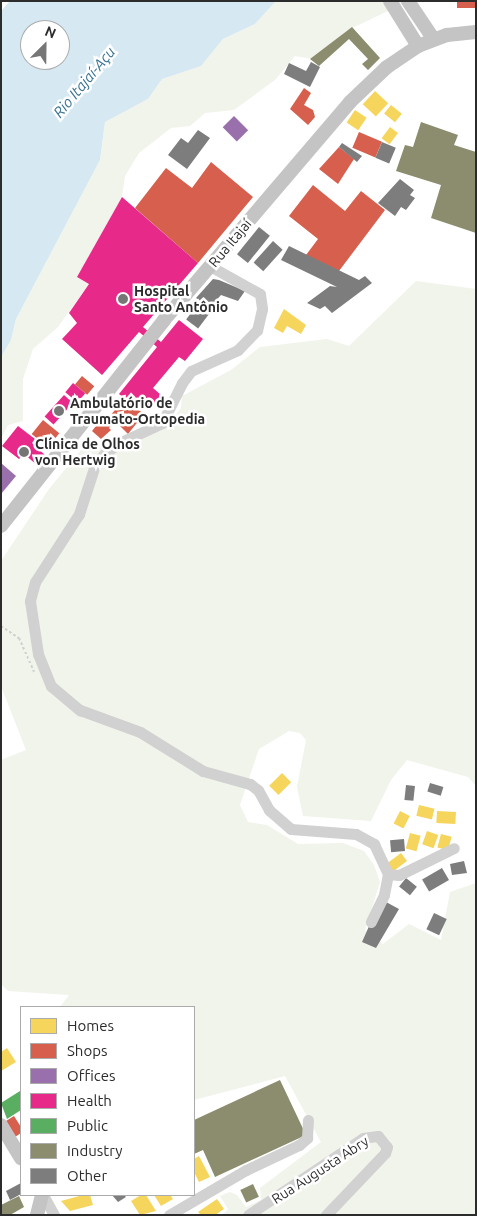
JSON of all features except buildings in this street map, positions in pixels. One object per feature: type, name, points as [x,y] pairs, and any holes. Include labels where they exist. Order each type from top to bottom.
[{"type":"main road","points":[[390,1],[418,46]]},
{"type":"main road","points":[[412,7],[433,38]]},
{"type":"main road","name":"Rua Itajaí","points":[[1,526],[112,383],[339,114],[388,67],[418,46],[433,38],[476,32]]},
{"type":"main road","points":[[1,1125],[18,1153]]},
{"type":"main road","points":[[1,1147],[18,1153]]},
{"type":"main road","points":[[36,1215],[42,1196]]},
{"type":"street","points":[[210,266],[260,294],[261,321],[246,344],[229,356],[191,371],[182,383],[162,422],[121,442],[106,452],[95,465],[79,514],[35,582],[30,601],[38,654],[51,686],[80,710],[140,732],[203,771],[250,784],[258,790],[269,810],[291,829],[356,834],[374,844],[388,874],[384,895],[371,922]]},
{"type":"street","points":[[388,874],[399,875],[454,848]]},
{"type":"street","points":[[169,1215],[246,1170],[299,1145],[307,1138],[308,1120]]},
{"type":"street","name":"Rua Augusta Abry","points":[[248,1215],[363,1138],[378,1136],[388,1147],[385,1153],[326,1215]]},
{"type":"street","points":[[43,1196],[54,1215]]},
{"type":"path","points":[[1,626],[19,638]]},
{"type":"shaded area","points":[[276,1],[409,1],[346,31],[313,59],[295,56],[275,80],[234,110],[205,113],[190,126],[171,128],[139,153],[125,176],[122,197],[77,277],[89,284],[58,327],[33,349],[23,379],[23,421],[8,425],[1,439],[1,357],[11,340],[16,319],[100,160],[105,122],[148,99],[162,79],[201,66],[223,39],[255,24]]},
{"type":"shaded area","points":[[416,281],[476,289],[476,786],[468,777],[407,760],[391,780],[371,821],[303,816],[297,787],[306,740],[300,733],[289,731],[259,749],[240,805],[248,822],[267,825],[298,844],[343,843],[364,851],[374,865],[380,882],[365,930],[383,944],[409,924],[441,940],[450,892],[476,883],[476,1215],[222,1215],[228,1209],[220,1196],[230,1192],[237,1195],[246,1207],[261,1200],[260,1188],[321,1142],[285,1076],[195,1100],[195,1006],[61,1006],[69,995],[8,991],[1,984],[1,760],[26,750],[1,686],[1,561],[49,489],[86,444],[94,441],[100,445],[165,429],[181,408],[182,396],[231,370],[260,347],[327,339],[349,346]]},
{"type":"water","name":"Rio Itajaí-Açu","points":[[10,1],[276,1],[255,24],[223,39],[201,66],[162,79],[148,99],[105,122],[100,160],[16,319],[11,340],[1,357],[1,11]]},
{"type":"place","name":"Hospital Santo Antônio","points":[[123,299]]},
{"type":"place","name":"Ambulatório de Traumato-Ortopedia","points":[[59,411]]},
{"type":"place","name":"Clínica de Olhos von Hertwig","points":[[24,452]]}]
